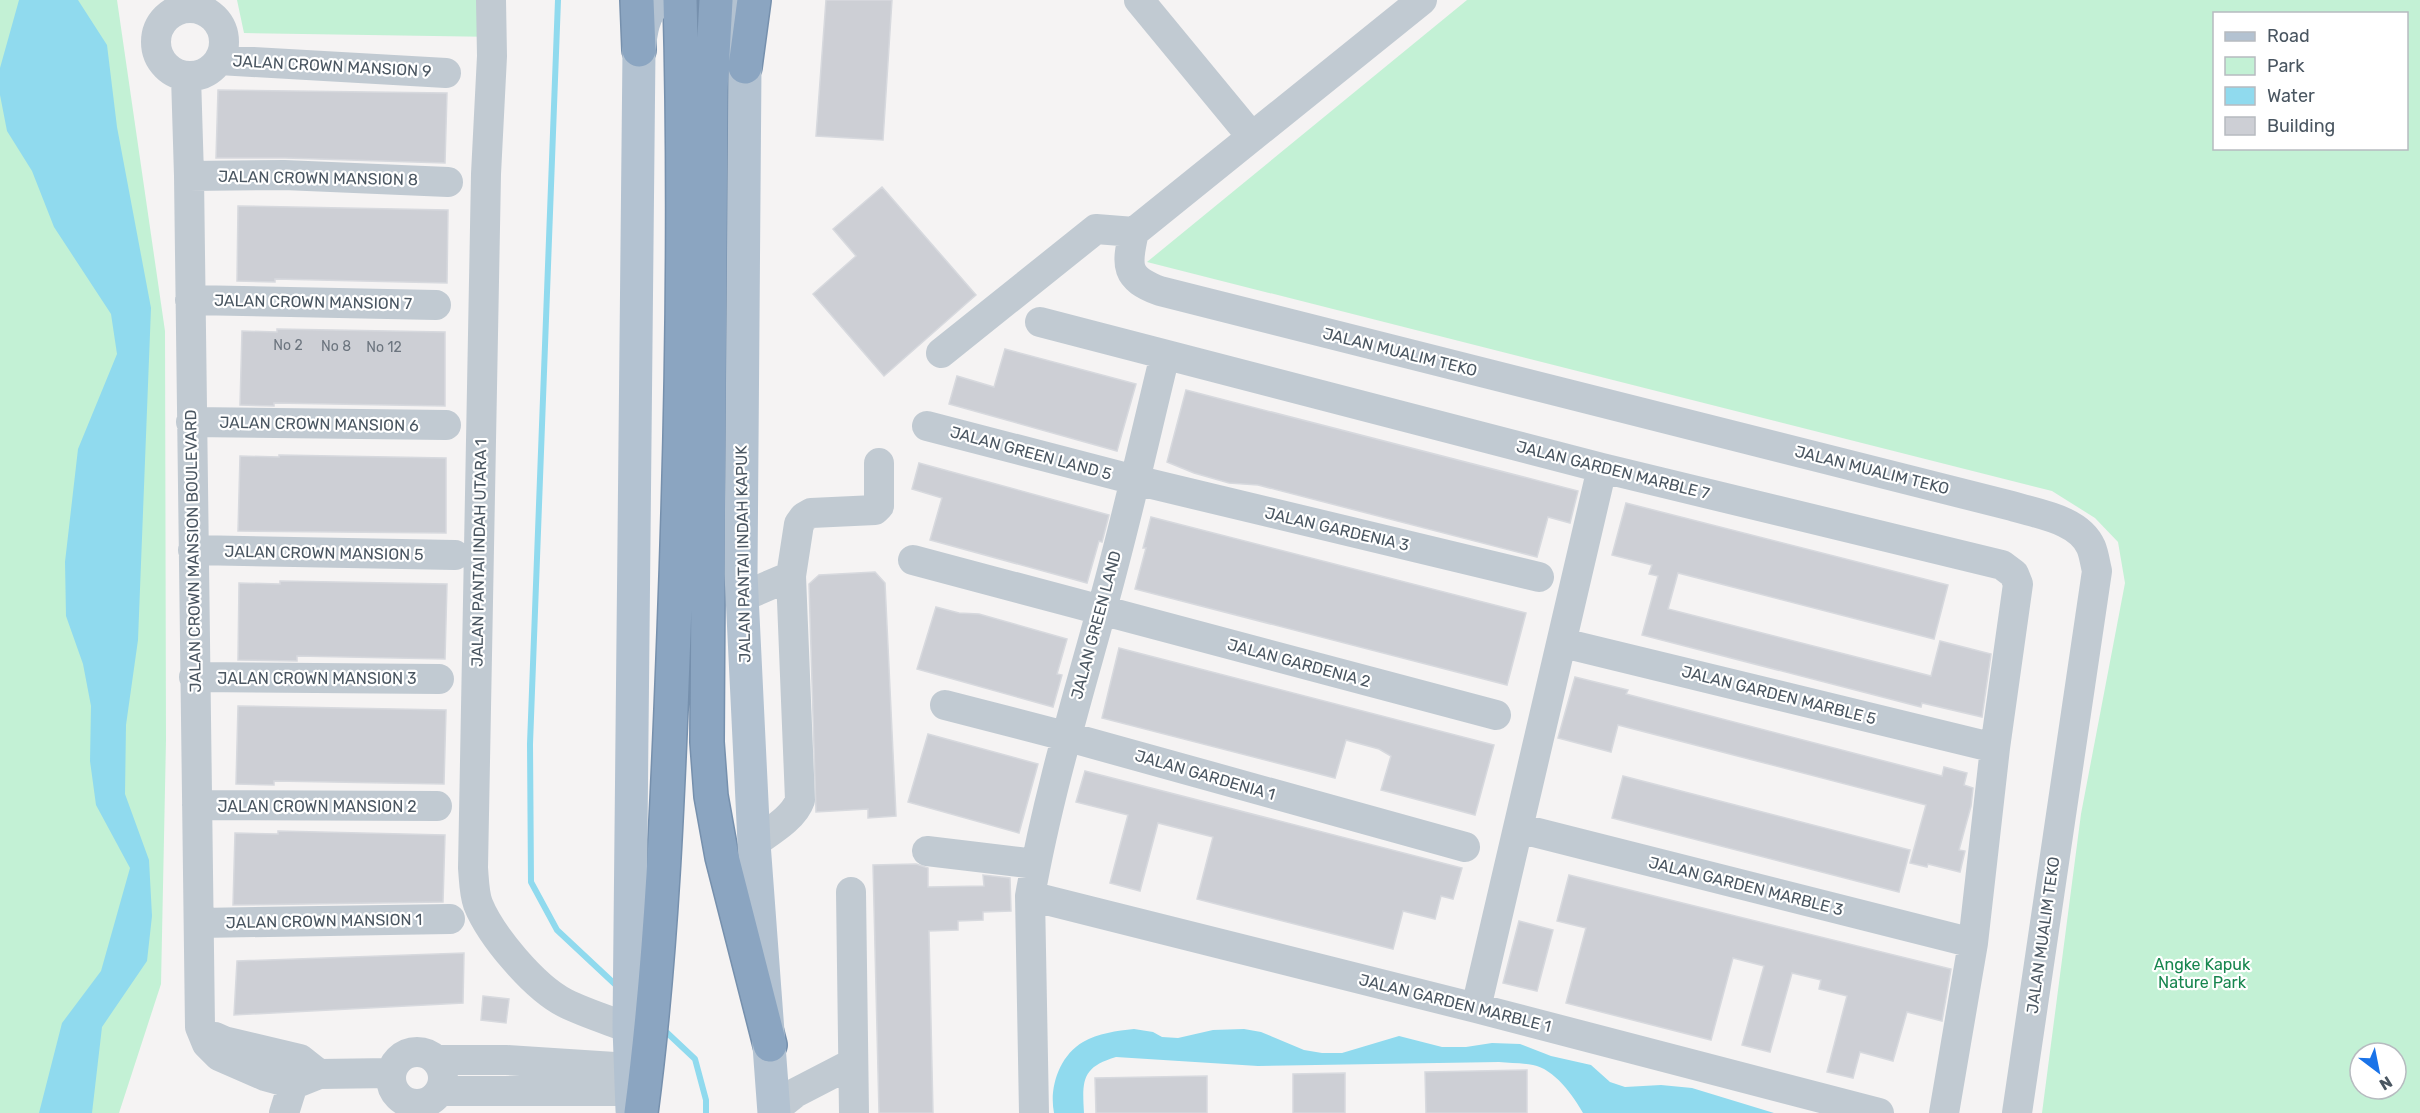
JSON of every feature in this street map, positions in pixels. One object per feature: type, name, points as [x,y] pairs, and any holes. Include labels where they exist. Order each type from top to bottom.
[{"type":"highway","points":[[637,0],[639,50]]},
{"type":"highway","points":[[680,0],[697,90],[707,742],[711,796],[722,858],[770,1045]]},
{"type":"highway","points":[[637,1088],[637,1016],[666,856],[697,90],[716,0]]},
{"type":"highway","points":[[745,67],[754,0]]},
{"type":"main road","points":[[637,1016],[630,958],[639,50],[645,18],[648,10],[657,0]]},
{"type":"main road","name":"JALAN PANTAI INDAH KAPUK","points":[[724,0],[734,11],[741,31],[745,67],[742,597],[754,843],[774,1111]]},
{"type":"street","name":"JALAN PANTAI INDAH UTARA 1","points":[[491,0],[492,56],[486,186],[473,868],[477,901],[496,936],[517,962],[563,1002],[637,1016]]},
{"type":"street","points":[[1139,0],[1251,137]]},
{"type":"street","points":[[940,353],[1096,229],[1134,232],[1422,0]]},
{"type":"street","points":[[210,8],[218,22],[224,41],[219,60],[205,73],[186,76],[168,69],[161,62],[155,43],[160,25],[166,17],[183,9],[210,8]]},
{"type":"street","name":"JALAN CROWN MANSION 9","points":[[219,60],[446,73]]},
{"type":"street","name":"JALAN CROWN MANSION BOULEVARD","points":[[186,76],[200,1026],[224,1041],[304,1072]]},
{"type":"street","name":"JALAN CROWN MANSION 8","points":[[189,176],[284,175],[448,182]]},
{"type":"street","name":"JALAN MUALIM TEKO","points":[[1134,232],[1128,258],[1132,273],[1143,285],[1160,291],[2012,506],[2071,525],[2082,533],[2091,547],[2097,571],[2017,1113]]},
{"type":"street","name":"JALAN CROWN MANSION 7","points":[[190,300],[436,305]]},
{"type":"street","name":"JALAN GARDEN MARBLE 7","points":[[1040,322],[1602,468],[2002,565],[2014,574],[2018,584],[1995,748],[1973,943],[1944,1113]]},
{"type":"street","name":"JALAN GREEN LAND","points":[[1034,1113],[1030,896],[1065,736],[1101,611],[1165,355]]},
{"type":"street","name":"JALAN CROWN MANSION 6","points":[[191,422],[446,425]]},
{"type":"street","name":"JALAN GREEN LAND 5","points":[[927,426],[1135,480]]},
{"type":"street","points":[[754,843],[792,813],[800,801],[791,576],[799,524],[811,513],[875,510],[879,506],[879,463]]},
{"type":"street","points":[[1476,1008],[1602,468]]},
{"type":"street","name":"JALAN GARDENIA 3","points":[[1135,480],[1539,577]]},
{"type":"street","name":"JALAN CROWN MANSION 5","points":[[193,550],[455,555]]},
{"type":"street","name":"JALAN GARDENIA 2","points":[[913,560],[1497,715]]},
{"type":"street","points":[[742,597],[791,576]]},
{"type":"street","name":"JALAN GARDEN MARBLE 5","points":[[1563,643],[1995,748]]},
{"type":"street","name":"JALAN CROWN MANSION 3","points":[[194,677],[439,679]]},
{"type":"street","name":"JALAN GARDENIA 1","points":[[945,705],[1465,847]]},
{"type":"street","name":"JALAN CROWN MANSION 2","points":[[197,805],[437,806]]},
{"type":"street","name":"JALAN GARDEN MARBLE 3","points":[[1518,828],[1973,943]]},
{"type":"street","points":[[927,851],[1036,864]]},
{"type":"street","points":[[851,892],[854,1113]]},
{"type":"street","name":"JALAN GARDEN MARBLE 1","points":[[1030,896],[1476,1008],[1879,1113]]},
{"type":"street","name":"JALAN CROWN MANSION 1","points":[[199,923],[450,919]]},
{"type":"street","points":[[419,1051],[429,1054],[437,1060],[443,1075],[440,1091],[427,1102],[410,1108],[395,1092],[391,1073],[394,1064],[410,1052],[419,1051]]},
{"type":"street","points":[[437,1060],[506,1060],[637,1088]]},
{"type":"street","points":[[774,1111],[795,1094],[853,1063]]},
{"type":"street","points":[[284,1113],[304,1072],[391,1073]]},
{"type":"street","points":[[440,1091],[637,1088]]},
{"type":"green space","points":[[0,0],[117,0],[165,331],[166,740],[161,984],[119,1113],[0,1113]]},
{"type":"green space","points":[[237,0],[487,0],[499,37],[244,33]]},
{"type":"green space","name":"Angke Kapuk Nature Park","points":[[1467,0],[2420,0],[2420,1113],[2042,1113],[2081,814],[2125,583],[2118,542],[2095,518],[2052,491],[1147,262]]},
{"type":"water","points":[[19,0],[78,0],[107,45],[117,127],[151,308],[138,640],[126,725],[125,794],[149,860],[152,916],[147,961],[102,1027],[92,1113],[39,1113],[62,1023],[101,971],[130,868],[96,805],[90,761],[91,706],[83,664],[66,616],[65,562],[78,449],[117,354],[111,314],[54,227],[32,171],[7,131],[0,95],[0,68]]},
{"type":"water","points":[[1134,1029],[1153,1032],[1162,1037],[1178,1038],[1213,1030],[1244,1029],[1261,1032],[1304,1050],[1322,1053],[1342,1053],[1399,1036],[1442,1047],[1466,1047],[1492,1043],[1520,1044],[1551,1056],[1591,1065],[1610,1082],[1625,1087],[1661,1085],[1692,1088],[1774,1113],[1583,1113],[1574,1098],[1555,1077],[1541,1067],[1520,1063],[1258,1066],[1116,1057],[1096,1065],[1086,1076],[1083,1092],[1084,1113],[1054,1113],[1055,1083],[1068,1055],[1083,1042],[1095,1036]]},
{"type":"building","points":[[826,0],[892,0],[883,140],[816,136]]},
{"type":"building","points":[[218,90],[447,93],[445,163],[216,158]]},
{"type":"building","points":[[882,187],[976,295],[884,376],[813,294],[856,256],[833,229]]},
{"type":"building","points":[[238,206],[448,210],[447,283],[275,279],[275,282],[237,281]]},
{"type":"building","points":[[277,329],[445,332],[445,406],[274,403],[274,406],[240,405],[242,331],[277,332]]},
{"type":"building","points":[[1005,349],[1136,384],[1117,451],[949,404],[957,376],[994,387]]},
{"type":"building","points":[[1186,390],[1578,491],[1570,523],[1548,517],[1537,557],[1258,485],[1229,483],[1194,473],[1167,462]]},
{"type":"building","points":[[279,455],[446,458],[446,533],[238,531],[240,456],[279,457]]},
{"type":"building","points":[[919,463],[1109,515],[1087,583],[930,540],[942,498],[912,489]]},
{"type":"building","points":[[1626,503],[1948,585],[1934,639],[1678,573],[1668,609],[1931,676],[1940,641],[1991,654],[1982,717],[1922,703],[1921,707],[1642,635],[1658,576],[1649,574],[1652,565],[1612,555]]},
{"type":"building","points":[[1151,517],[1526,613],[1507,685],[1135,589],[1146,548],[1143,548]]},
{"type":"building","points":[[875,572],[885,583],[896,816],[868,818],[868,809],[816,812],[809,584],[819,575]]},
{"type":"building","points":[[280,581],[447,584],[445,659],[297,656],[297,661],[238,660],[239,583],[280,584]]},
{"type":"building","points":[[936,607],[959,613],[979,614],[1067,639],[1057,674],[1062,675],[1053,707],[917,669]]},
{"type":"building","points":[[1119,648],[1494,745],[1475,815],[1381,790],[1391,756],[1379,749],[1346,740],[1335,778],[1102,718]]},
{"type":"building","points":[[1575,677],[1628,690],[1626,694],[1942,776],[1944,767],[1967,773],[1964,785],[1973,788],[1971,806],[1959,850],[1965,851],[1960,872],[1928,864],[1927,867],[1910,863],[1926,805],[1618,725],[1611,752],[1558,738]]},
{"type":"building","points":[[238,706],[446,710],[444,784],[274,781],[274,785],[236,784]]},
{"type":"building","points":[[928,734],[1038,764],[1019,833],[908,802]]},
{"type":"building","points":[[1085,771],[1462,868],[1453,899],[1441,896],[1435,919],[1403,911],[1393,949],[1228,907],[1197,899],[1213,837],[1158,823],[1140,891],[1110,883],[1128,815],[1076,802]]},
{"type":"building","points":[[1623,776],[1910,850],[1899,892],[1612,818]]},
{"type":"building","points":[[278,831],[445,835],[443,902],[233,905],[235,833],[278,834]]},
{"type":"building","points":[[916,864],[928,868],[928,887],[984,886],[983,875],[1010,878],[1011,911],[983,912],[983,920],[958,921],[958,930],[929,931],[933,1113],[879,1113],[873,865]]},
{"type":"building","points":[[1569,875],[1951,969],[1942,1021],[1907,1012],[1893,1061],[1860,1052],[1853,1078],[1827,1072],[1847,996],[1819,989],[1821,980],[1792,973],[1770,1052],[1742,1045],[1764,966],[1733,958],[1711,1040],[1566,1003],[1586,928],[1557,921]]},
{"type":"building","points":[[1519,921],[1553,930],[1537,991],[1503,983]]},
{"type":"building","points":[[464,953],[463,1003],[234,1015],[237,961]]},
{"type":"building","points":[[483,996],[509,999],[506,1023],[481,1020]]},
{"type":"building","points":[[1527,1070],[1527,1113],[1426,1113],[1425,1072]]},
{"type":"building","points":[[1345,1073],[1345,1113],[1293,1113],[1293,1074]]},
{"type":"building","points":[[1207,1076],[1207,1113],[1096,1113],[1095,1078]]},
{"type":"waterway","points":[[558,0],[530,744],[531,882],[557,930],[619,988]]},
{"type":"waterway","points":[[662,1028],[695,1059],[706,1100],[706,1113]]}]
